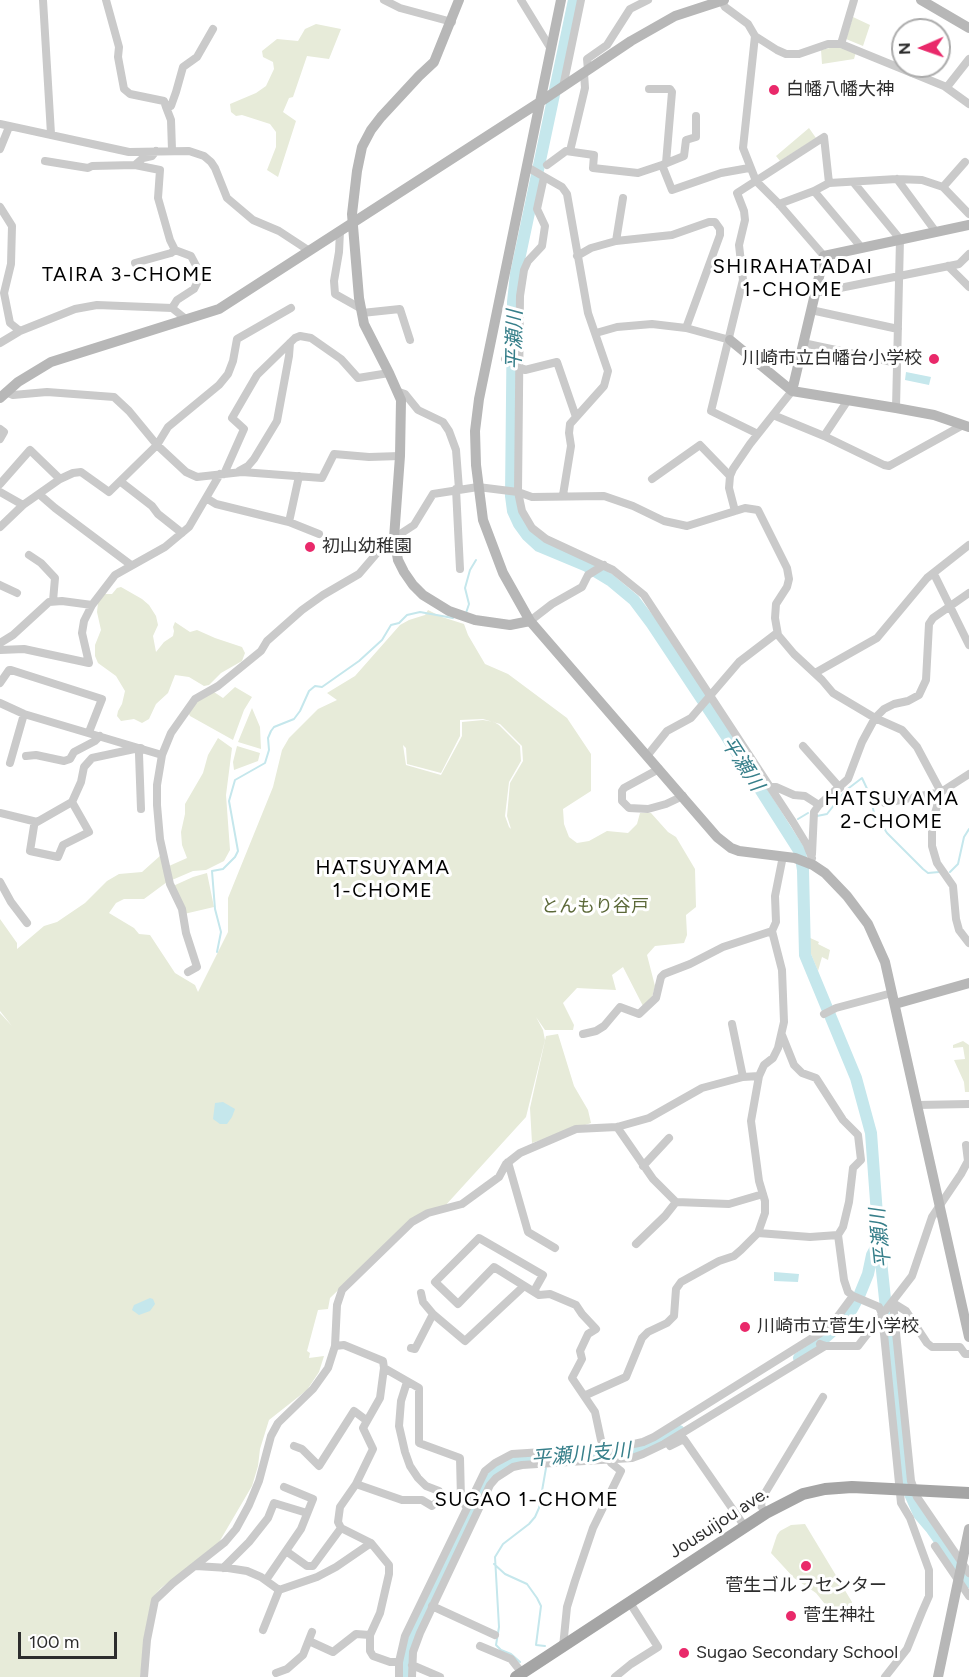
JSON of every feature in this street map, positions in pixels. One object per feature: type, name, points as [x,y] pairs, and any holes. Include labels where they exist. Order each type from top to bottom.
[{"type":"main road","name":"Jousuijou ave.","points":[[519,1675],[783,1503],[813,1491],[852,1487],[969,1493]]},
{"type":"street","points":[[42,0],[51,134]]},
{"type":"street","points":[[106,0],[119,47],[118,57],[124,89],[130,94],[165,101],[171,120],[172,150]]},
{"type":"street","points":[[384,0],[400,8],[452,22]]},
{"type":"street","points":[[459,0],[434,62],[381,117],[362,147],[352,214],[361,311],[372,341],[399,392],[400,456],[394,538],[398,560],[413,585],[435,603],[464,616],[510,625],[530,621],[552,604],[582,587],[588,575],[604,565]]},
{"type":"street","points":[[522,0],[551,49]]},
{"type":"street","points":[[561,0],[479,399],[475,430],[478,487],[483,520],[503,573],[530,621],[717,837],[731,848],[749,854],[783,856],[811,862],[847,896],[868,924],[885,962],[939,1206],[967,1317],[969,1337]]},
{"type":"street","points":[[563,87],[581,0]]},
{"type":"street","points":[[570,151],[585,87],[588,59],[607,45],[630,9],[648,0]]},
{"type":"street","points":[[841,44],[854,0]]},
{"type":"street","points":[[921,0],[969,28]]},
{"type":"street","points":[[3,395],[34,370],[51,362],[219,309],[661,24],[680,14],[716,1],[748,24],[755,36],[786,54],[799,54],[828,44],[841,44],[947,87],[969,104]]},
{"type":"street","points":[[166,108],[171,106],[183,67],[196,57],[213,29]]},
{"type":"street","points":[[755,36],[743,148],[749,168],[756,182],[779,204],[824,256]]},
{"type":"street","points":[[947,87],[969,59]]},
{"type":"street","points":[[649,89],[670,89],[672,92],[664,164],[672,190],[721,173],[749,168]]},
{"type":"street","points":[[547,165],[566,151],[594,155],[593,168],[638,172],[664,164],[684,156],[686,140],[696,137],[696,116]]},
{"type":"street","points":[[0,124],[129,152],[189,151],[212,162],[227,198],[253,220],[279,231],[308,250]]},
{"type":"street","points":[[0,149],[9,127]]},
{"type":"street","points":[[758,434],[711,411],[743,280],[739,245],[745,220],[744,211],[736,193],[824,137],[829,183]]},
{"type":"street","points":[[135,165],[142,158],[152,156],[156,151]]},
{"type":"street","points":[[45,161],[88,168],[135,165],[160,170],[158,198],[170,240],[175,250],[191,256],[201,275],[194,289],[177,300],[172,308]]},
{"type":"street","points":[[944,187],[965,162]]},
{"type":"street","points":[[527,167],[562,187],[567,194],[591,327],[596,333],[607,364],[608,376],[600,392],[570,424],[571,446],[563,495]]},
{"type":"street","points":[[544,177],[537,209],[545,226],[542,246],[528,261],[524,270],[520,296],[519,501],[527,521],[537,533],[604,565],[625,578],[644,596],[708,697],[802,837],[811,862]]},
{"type":"street","points":[[897,179],[936,232]]},
{"type":"street","points":[[779,204],[829,183],[897,179],[922,180],[944,187],[969,213]]},
{"type":"street","points":[[854,183],[900,239],[896,408]]},
{"type":"street","points":[[814,191],[861,247]]},
{"type":"street","points":[[616,242],[623,211],[623,198]]},
{"type":"street","points":[[0,207],[12,226],[11,264],[4,293],[9,323],[20,331]]},
{"type":"street","points":[[577,256],[591,248],[616,242],[672,235],[715,222],[720,235],[686,328]]},
{"type":"street","points":[[824,256],[969,225]]},
{"type":"street","points":[[340,231],[334,280],[335,294],[361,311],[400,309],[410,340]]},
{"type":"street","points":[[135,263],[175,250]]},
{"type":"street","points":[[815,293],[958,264],[969,254]]},
{"type":"street","points":[[735,511],[729,488],[730,476],[741,457],[792,391],[824,256]]},
{"type":"street","points":[[948,266],[969,288]]},
{"type":"street","points":[[0,343],[20,331],[75,309],[97,305],[172,308],[186,320]]},
{"type":"street","points":[[0,527],[23,505],[60,479],[74,473],[81,472],[109,492],[157,445],[168,427],[205,398],[228,374],[236,352],[237,339],[291,308]]},
{"type":"street","points":[[811,310],[898,329]]},
{"type":"street","points":[[596,333],[609,328],[639,323],[686,328],[730,340],[792,391],[934,415],[966,426]]},
{"type":"street","points":[[0,650],[24,649],[89,663],[82,633],[84,621],[92,604],[110,581],[131,565],[165,547],[189,527],[222,474],[244,429],[232,418],[257,375],[290,343],[300,336],[311,338],[341,359],[358,378],[389,372]]},
{"type":"street","points":[[3,395],[47,392],[114,397],[129,411],[157,445],[192,476],[234,472],[242,470],[254,459],[277,421],[285,384],[290,343]]},
{"type":"street","points":[[803,343],[897,363]]},
{"type":"street","points":[[506,359],[525,369],[557,363],[576,417]]},
{"type":"street","points":[[399,392],[405,394],[418,410],[443,422],[449,430],[456,450],[460,569]]},
{"type":"street","points":[[824,436],[848,400]]},
{"type":"street","points":[[773,415],[889,466],[966,426]]},
{"type":"street","points":[[0,429],[4,432],[0,439]]},
{"type":"street","points":[[652,479],[700,446],[730,476]]},
{"type":"street","points":[[0,484],[30,450],[60,479]]},
{"type":"street","points":[[234,472],[322,478],[334,454],[369,457],[400,456]]},
{"type":"street","points":[[289,522],[299,476]]},
{"type":"street","points":[[121,482],[182,533]]},
{"type":"street","points":[[188,972],[197,967],[186,933],[182,909],[170,884],[158,822],[157,785],[162,755],[182,714],[195,699],[218,686],[261,651],[267,642],[302,610],[359,574],[389,539],[414,525],[433,494],[478,487],[518,492],[532,497],[604,496],[633,506],[664,521],[687,526],[745,508],[758,510],[787,568],[789,579],[787,587],[776,604],[777,633],[794,654],[833,693],[875,718],[902,730],[910,737],[941,792],[932,824],[932,846],[937,862],[952,886],[959,930],[969,943]]},
{"type":"street","points":[[0,492],[23,505]]},
{"type":"street","points":[[40,495],[131,565]]},
{"type":"street","points":[[206,498],[216,504],[289,522],[319,534]]},
{"type":"street","points":[[815,673],[877,638],[920,586],[969,545]]},
{"type":"street","points":[[29,555],[41,563],[55,578],[53,601]]},
{"type":"street","points":[[934,574],[968,640]]},
{"type":"street","points":[[0,585],[17,593]]},
{"type":"street","points":[[811,862],[814,812],[848,779],[862,742],[875,718],[884,709],[919,695],[926,680],[929,624],[933,618],[969,593]]},
{"type":"street","points":[[0,643],[13,635],[53,601],[92,604]]},
{"type":"street","points":[[647,756],[667,731],[691,718],[750,652],[777,633]]},
{"type":"street","points":[[0,683],[11,670],[102,699],[89,732]]},
{"type":"street","points":[[0,703],[24,714],[162,755]]},
{"type":"street","points":[[0,765],[12,763],[24,714]]},
{"type":"street","points":[[26,756],[36,755],[64,761],[69,759],[74,752],[95,741],[100,735]]},
{"type":"street","points":[[803,746],[840,788]]},
{"type":"street","points":[[0,813],[37,822],[72,802],[81,782],[84,767],[92,758],[140,748]]},
{"type":"street","points":[[140,748],[141,809]]},
{"type":"street","points":[[659,769],[624,788],[622,801],[629,808],[648,809],[683,796]]},
{"type":"street","points":[[885,803],[941,792],[969,774]]},
{"type":"street","points":[[770,787],[776,787],[794,795],[806,796],[819,805]]},
{"type":"street","points":[[34,826],[30,851],[58,857],[63,844],[89,832],[72,802]]},
{"type":"street","points":[[586,1395],[626,1377],[642,1338],[648,1332],[667,1323],[674,1316],[676,1289],[681,1282],[719,1261],[734,1256],[758,1233],[765,1213],[751,1121],[759,1076],[764,1065],[773,1058],[782,1035],[784,1008],[782,970],[772,931],[776,922],[775,896],[783,856]]},
{"type":"street","points":[[0,882],[11,902],[27,923]]},
{"type":"street","points":[[583,1034],[596,1031],[604,1026],[620,1007],[639,1014],[656,999],[661,977],[664,974],[723,947],[772,931]]},
{"type":"street","points":[[828,1012],[969,983]]},
{"type":"street","points":[[732,1024],[743,1077]]},
{"type":"street","points":[[782,1035],[794,1065],[802,1073],[816,1078],[843,1120],[858,1135],[861,1160],[854,1168],[848,1209],[843,1227],[838,1234],[844,1280],[848,1292],[879,1307],[883,1313],[901,1503],[910,1518],[929,1570],[929,1596],[907,1649],[885,1677]]},
{"type":"street","points":[[144,1677],[147,1640],[155,1600],[225,1542],[236,1529],[252,1497],[271,1436],[278,1423],[320,1381],[328,1368],[335,1346],[337,1305],[342,1290],[419,1217],[462,1204],[499,1177],[508,1162],[532,1147],[569,1131],[617,1127],[649,1118],[702,1088],[743,1077],[759,1076]]},
{"type":"street","points":[[917,1105],[969,1104]]},
{"type":"street","points":[[617,1127],[653,1179],[676,1202],[729,1204],[763,1194]]},
{"type":"street","points":[[644,1166],[660,1153],[669,1138]]},
{"type":"street","points":[[811,1340],[825,1346],[858,1346],[892,1304],[912,1276],[932,1217],[968,1161],[966,1144]]},
{"type":"street","points":[[508,1162],[528,1232],[555,1248]]},
{"type":"street","points":[[636,1244],[676,1202]]},
{"type":"street","points":[[758,1233],[810,1237],[838,1234]]},
{"type":"street","points":[[534,1291],[543,1275],[478,1238],[435,1282],[458,1304],[494,1267],[539,1295],[550,1294],[576,1305],[596,1329],[588,1334],[580,1351],[582,1359],[572,1378],[586,1395],[595,1412],[610,1463],[621,1471],[593,1528],[574,1581],[567,1606],[562,1648]]},
{"type":"street","points":[[421,1293],[423,1302],[433,1314],[465,1341],[524,1286]]},
{"type":"street","points":[[399,1677],[399,1662],[405,1636],[485,1471],[512,1454],[631,1446],[654,1437],[830,1327],[854,1296]]},
{"type":"street","points":[[892,1304],[906,1311],[932,1347],[960,1347],[965,1354],[969,1354]]},
{"type":"street","points":[[892,1304],[911,1481],[917,1497],[969,1573]]},
{"type":"street","points":[[411,1347],[415,1349],[433,1314]]},
{"type":"street","points":[[335,1346],[344,1346],[383,1361],[380,1398],[363,1428],[373,1449],[356,1484],[340,1507],[338,1522],[341,1528],[371,1543],[388,1565],[389,1574],[380,1613],[370,1635],[370,1651],[373,1656],[390,1662],[399,1662]]},
{"type":"street","points":[[412,1677],[413,1652],[432,1606],[490,1485],[496,1478],[522,1464],[643,1455],[825,1346]]},
{"type":"street","points":[[384,1368],[419,1388],[419,1443]]},
{"type":"street","points":[[356,1484],[402,1500],[422,1500],[429,1505],[436,1504],[442,1498],[439,1491],[426,1486],[418,1478],[405,1452],[399,1426],[401,1401],[407,1382]]},
{"type":"street","points":[[766,1513],[761,1506],[762,1498],[823,1397]]},
{"type":"street","points":[[891,1409],[903,1408]]},
{"type":"street","points":[[294,1446],[302,1449],[319,1466],[354,1411],[366,1420]]},
{"type":"street","points":[[664,1444],[667,1447],[684,1439],[745,1527]]},
{"type":"street","points":[[419,1443],[460,1458],[461,1499],[466,1508]]},
{"type":"street","points":[[405,1452],[419,1443]]},
{"type":"street","points":[[266,1580],[301,1529],[313,1499],[284,1487]]},
{"type":"street","points":[[223,1568],[262,1526],[274,1503],[308,1513]]},
{"type":"street","points":[[286,1551],[307,1566],[313,1566],[341,1528]]},
{"type":"street","points":[[938,1677],[969,1529]]},
{"type":"street","points":[[263,1630],[279,1590],[317,1577],[371,1543]]},
{"type":"street","points":[[934,1545],[969,1596]]},
{"type":"street","points":[[196,1566],[247,1571],[266,1580],[279,1590]]},
{"type":"street","points":[[615,1677],[658,1647],[630,1603]]},
{"type":"street","points":[[432,1606],[495,1635]]},
{"type":"street","points":[[276,1673],[287,1669],[303,1655],[312,1632]]},
{"type":"street","points":[[309,1641],[333,1652],[356,1634],[370,1635]]},
{"type":"street","points":[[480,1646],[511,1659],[519,1675]]},
{"type":"street","points":[[412,1665],[440,1677]]},
{"type":"green space","points":[[853,17],[870,25],[863,46],[846,39]]},
{"type":"green space","points":[[316,24],[341,29],[329,59],[307,56],[293,97],[289,98],[283,112],[296,121],[278,177],[267,170],[276,147],[276,132],[270,124],[242,115],[236,116],[231,112],[230,104],[266,86],[274,69],[273,62],[263,57],[262,51],[277,39],[298,41],[305,29]]},
{"type":"green space","points":[[834,47],[856,52],[854,59],[822,64],[821,50]]},
{"type":"green space","points":[[809,128],[816,138],[780,161],[776,156]]},
{"type":"green space","points":[[121,587],[142,599],[156,616],[158,625],[153,636],[156,652],[173,636],[175,622],[190,632],[197,630],[242,647],[245,653],[242,661],[221,673],[209,685],[204,686],[189,677],[175,675],[168,693],[156,704],[149,719],[142,723],[134,719],[121,721],[117,716],[125,691],[116,676],[98,663],[95,656],[95,645],[101,630],[97,612],[98,603],[104,594],[112,594]]},
{"type":"green space","name":"とんもり谷戸","points":[[428,610],[464,624],[485,664],[508,674],[567,718],[591,754],[591,791],[563,809],[564,824],[569,837],[577,843],[589,841],[607,831],[628,833],[637,824],[640,813],[651,813],[668,832],[676,837],[695,869],[696,907],[686,915],[687,935],[684,943],[655,946],[647,955],[655,986],[652,997],[643,1006],[623,967],[612,975],[616,990],[577,988],[563,1003],[574,1025],[573,1030],[545,1030],[536,1017],[545,1040],[526,1117],[444,1207],[411,1220],[330,1298],[328,1309],[318,1310],[307,1351],[310,1353],[309,1358],[324,1356],[319,1372],[307,1390],[269,1420],[252,1486],[218,1544],[161,1588],[152,1598],[140,1677],[0,1677],[0,1013],[12,1026],[0,1011],[0,919],[17,943],[17,949],[44,926],[57,922],[85,903],[107,881],[119,874],[142,872],[161,855],[167,882],[144,899],[124,899],[116,903],[109,913],[134,928],[139,934],[150,935],[175,973],[195,985],[198,992],[228,932],[228,898],[273,787],[282,750],[289,738],[318,709],[337,700],[327,693],[355,676],[400,625],[425,615]],"holes":[[[483,719],[492,722],[483,720],[462,722],[462,736],[441,775],[406,765],[403,745],[406,748],[407,764],[441,773],[460,736],[460,720]],[[495,722],[500,724],[522,746],[523,761],[510,783],[507,816],[511,829],[505,816],[509,782],[521,761],[520,746]]]},
{"type":"green space","points":[[235,687],[252,697],[244,710],[233,740],[190,716],[188,712],[198,700],[214,692],[223,698]]},
{"type":"green space","points":[[252,708],[260,727],[261,749],[238,742]]},
{"type":"green space","points":[[218,738],[232,748],[226,795],[230,850],[224,861],[206,870],[193,871],[172,880],[169,866],[187,858],[182,845],[181,832],[185,804],[203,773],[208,755]]},
{"type":"green space","points":[[237,746],[260,753],[258,761],[234,770],[233,762]]},
{"type":"green space","points":[[207,873],[214,907],[184,914],[173,886]]},
{"type":"green space","points":[[808,937],[830,950],[828,960],[822,957],[818,971],[808,947]]},
{"type":"green space","points":[[558,1034],[574,1086],[588,1110],[591,1123],[532,1143],[530,1108],[546,1036]]},
{"type":"green space","points":[[963,1041],[969,1045],[969,1092],[965,1092],[964,1082],[954,1060],[965,1059],[963,1047],[953,1048],[953,1045]]},
{"type":"green space","name":"菅生ゴルフセンター","points":[[805,1524],[852,1602],[848,1616],[841,1624],[816,1593],[794,1578],[771,1553],[780,1531],[791,1525]]},
{"type":"water","points":[[906,372],[931,377],[929,385],[905,380]]},
{"type":"water","points":[[223,1102],[235,1109],[227,1124],[220,1124],[213,1119],[215,1103]]},
{"type":"water","points":[[774,1272],[799,1274],[798,1282],[774,1281]]},
{"type":"water","points":[[150,1298],[155,1304],[150,1311],[139,1315],[132,1310],[134,1305]]},
{"type":"waterway","name":"平瀬川","points":[[574,0],[516,274],[513,302],[511,496],[513,511],[527,535],[539,546],[587,566],[610,580],[634,600],[725,734],[800,852],[803,870],[805,955],[856,1078],[871,1133],[879,1242],[904,1480],[919,1514],[969,1582]]},
{"type":"waterway","points":[[466,613],[469,604],[465,588],[470,570],[476,560]]},
{"type":"waterway","points":[[217,952],[221,932],[215,909],[212,871],[223,869],[238,851],[229,801],[235,780],[265,763],[271,731],[274,727],[294,719],[309,691],[315,686],[322,687],[359,661],[382,640],[391,625],[399,623],[407,615],[420,612],[453,618]]},
{"type":"waterway","points":[[817,816],[827,814],[845,791],[862,778],[870,795],[874,813],[887,833],[928,873],[939,872]]},
{"type":"waterway","points":[[798,819],[808,813]]},
{"type":"waterway","name":"平瀬川","points":[[786,829],[789,826]]},
{"type":"waterway","points":[[950,872],[958,864],[964,837],[969,829]]},
{"type":"waterway","name":"平瀬川支川","points":[[799,1358],[838,1326],[852,1309],[879,1242]]},
{"type":"waterway","name":"平瀬川支川","points":[[405,1677],[410,1644],[490,1475],[515,1461],[629,1454],[646,1449],[679,1431]]},
{"type":"waterway","points":[[520,1662],[496,1645],[499,1627],[495,1557],[503,1544],[535,1517],[539,1508],[546,1468]]},
{"type":"waterway","points":[[494,1564],[505,1574],[527,1584],[537,1598],[541,1606],[536,1645],[545,1646]]},
{"type":"place","name":"白幡八幡大神","points":[[774,90]]},
{"type":"place","name":"川崎市立白幡台小学校","points":[[934,359]]},
{"type":"place","name":"初山幼稚園","points":[[310,547]]},
{"type":"place","name":"川崎市立菅生小学校","points":[[745,1327]]},
{"type":"place","name":"菅生ゴルフセンター","points":[[806,1566]]},
{"type":"place","name":"菅生神社","points":[[791,1616]]},
{"type":"place","name":"Sugao Secondary School","points":[[684,1653]]},
{"type":"district","name":"TAIRA 3-CHOME","points":[[128,275]]},
{"type":"district","name":"SHIRAHATADAI 1-CHOME","points":[[793,278]]},
{"type":"district","name":"HATSUYAMA 2-CHOME","points":[[892,810]]},
{"type":"district","name":"HATSUYAMA 1-CHOME","points":[[383,880]]},
{"type":"district","name":"SUGAO 1-CHOME","points":[[527,1500]]}]
